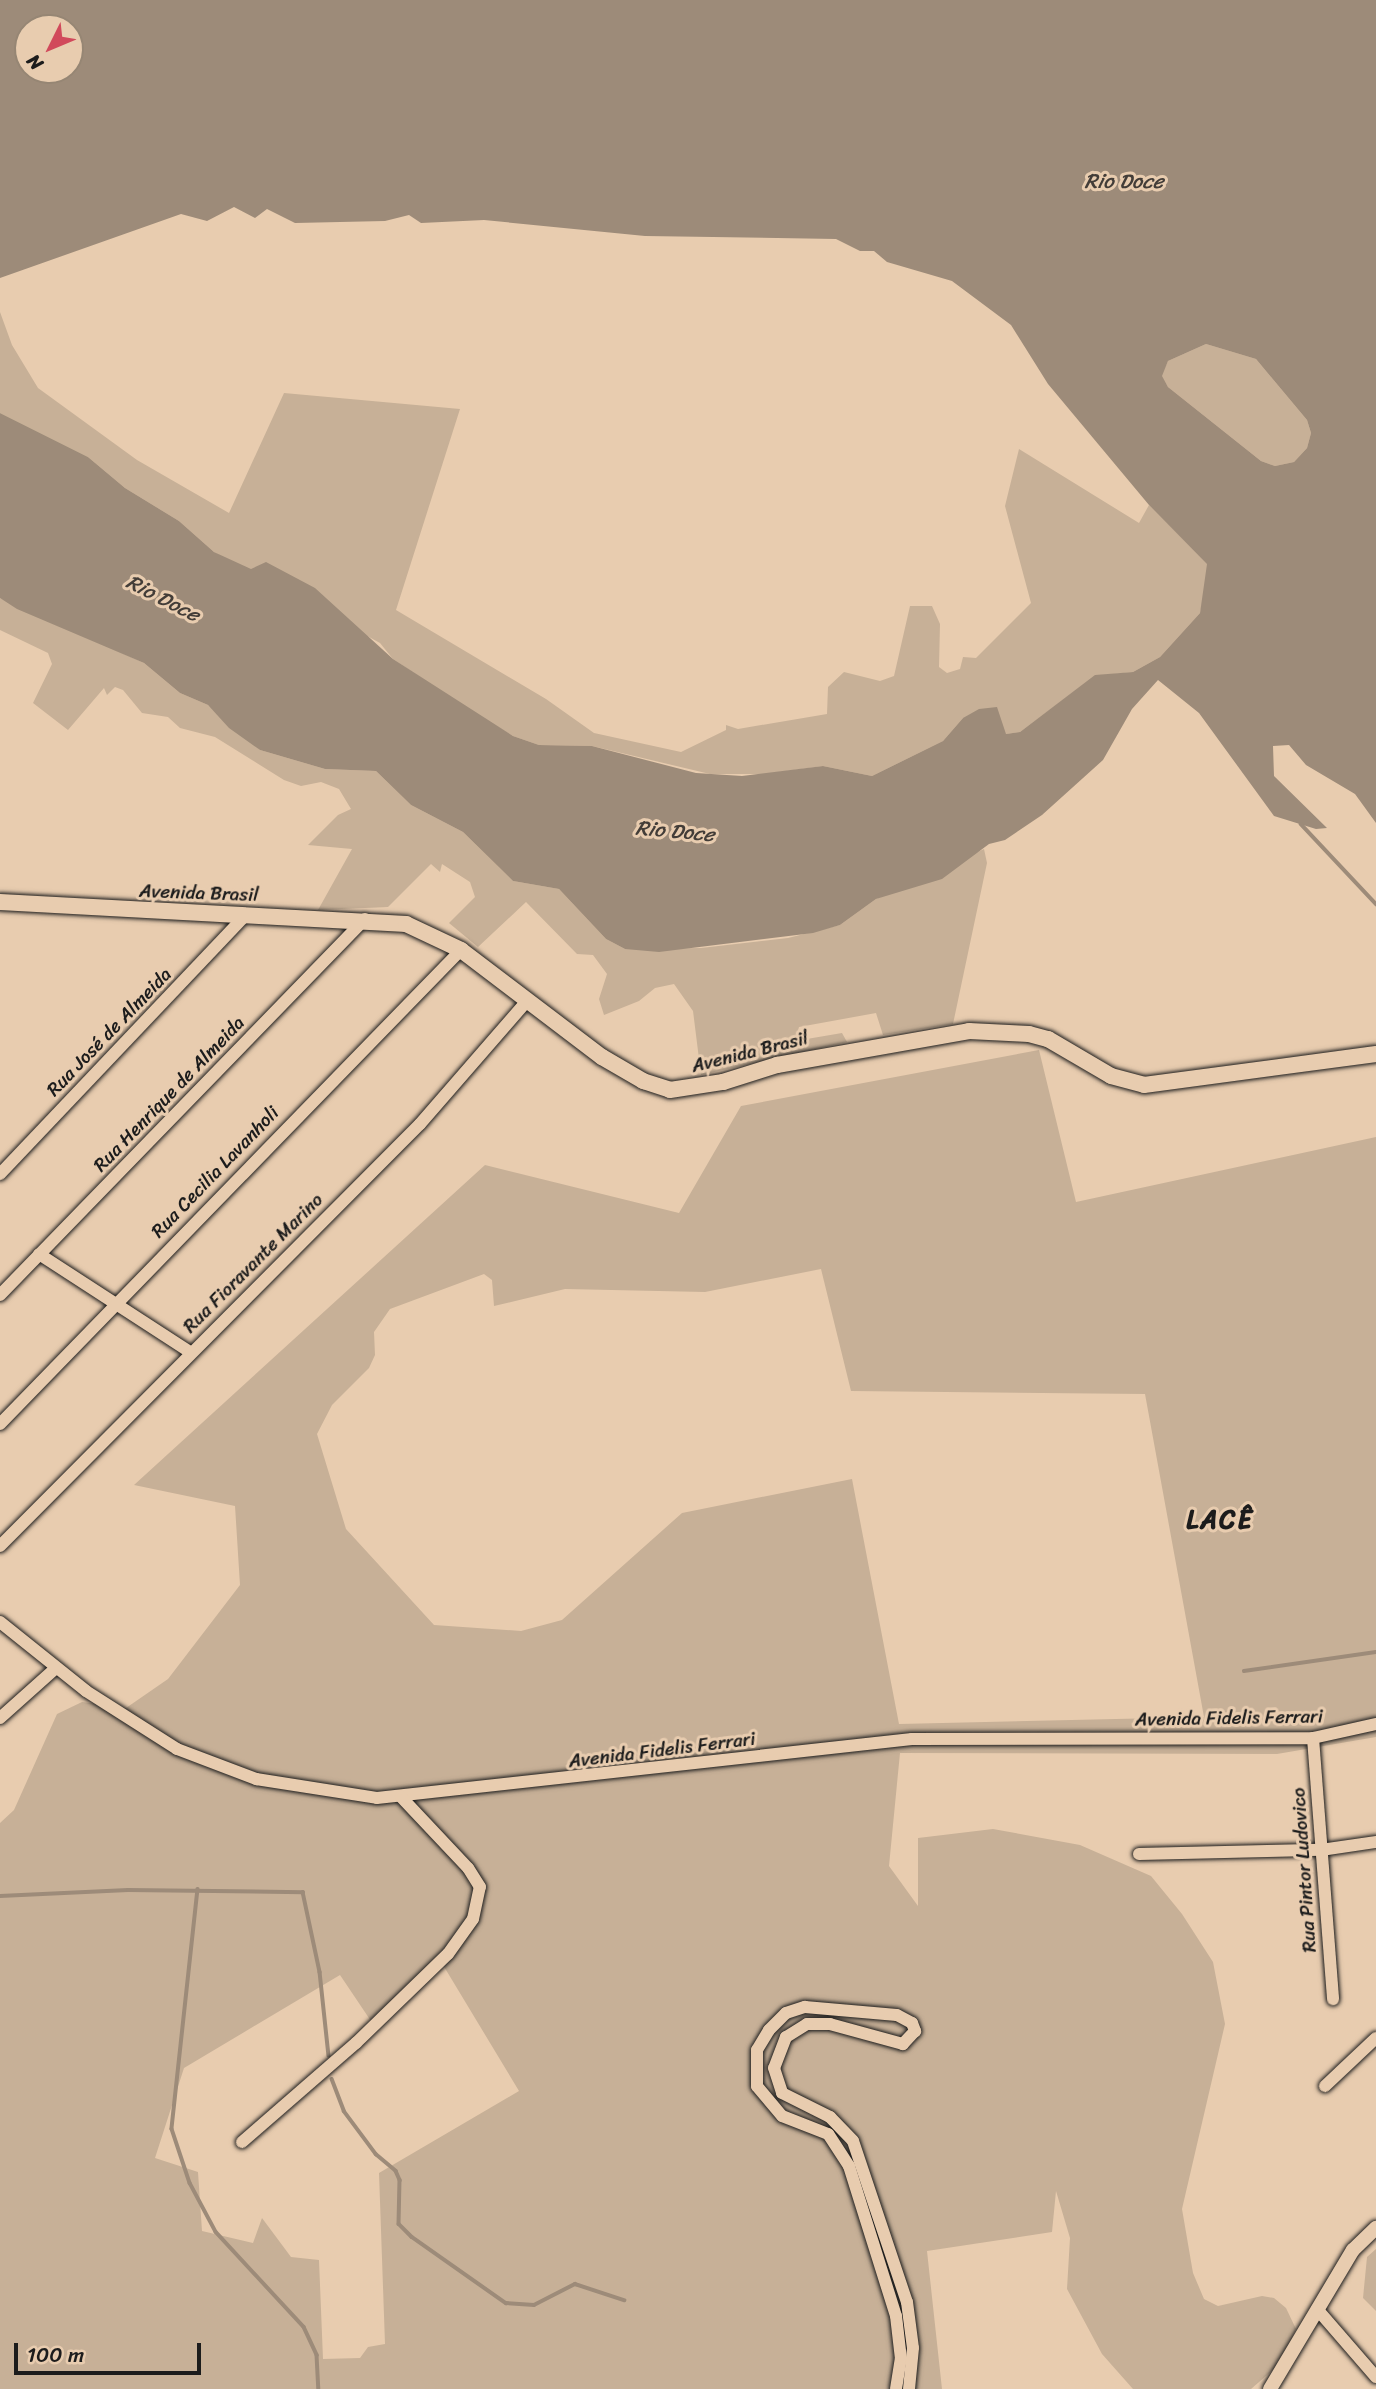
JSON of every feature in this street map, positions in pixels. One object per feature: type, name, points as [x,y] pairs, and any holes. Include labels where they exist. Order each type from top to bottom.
[{"type":"main road","name":"Avenida Brasil","points":[[0,902],[245,916],[365,919],[419,928],[461,950],[614,1065],[670,1090],[925,1036],[981,1031],[1048,1040],[1111,1076],[1144,1085],[1376,1055]]},
{"type":"street","name":"Rua José de Almeida","points":[[0,1174],[245,916]]},
{"type":"street","name":"Rua Henrique de Almeida","points":[[0,1295],[365,919]]},
{"type":"street","name":"Rua Cecilia Lavanholi","points":[[0,1424],[461,950]]},
{"type":"street","name":"Rua Fioravante Marino","points":[[0,1546],[190,1352],[420,1124],[527,1001]]},
{"type":"street","points":[[39,1254],[190,1352]]},
{"type":"street","name":"Avenida Fidelis Ferrari","points":[[0,1622],[56,1668],[150,1734],[227,1771],[308,1790],[401,1797],[912,1739],[1312,1738],[1376,1724]]},
{"type":"street","points":[[0,1718],[56,1668]]},
{"type":"street","name":"Rua Pintor Ludovico","points":[[1312,1738],[1333,1998]]},
{"type":"street","points":[[242,2142],[375,2025],[448,1954],[473,1919],[480,1887],[468,1868],[401,1797]]},
{"type":"street","points":[[1139,1854],[1321,1850],[1376,1842]]},
{"type":"street","points":[[896,2389],[901,2359],[896,2316],[849,2166],[828,2134],[782,2116],[765,2100],[757,2086],[757,2050],[786,2013],[806,2007],[852,2008],[897,2015],[912,2023],[912,2038],[903,2044],[830,2024],[794,2029],[779,2048],[774,2068],[782,2093],[830,2117],[853,2141],[907,2302],[913,2348],[909,2389]]},
{"type":"street","points":[[1325,2086],[1376,2038]]},
{"type":"street","points":[[782,2116],[784,2104],[794,2101]]},
{"type":"street","points":[[1270,2389],[1353,2250],[1376,2228]]},
{"type":"street","points":[[1317,2309],[1376,2377]]},
{"type":"shaded area","points":[[0,312],[12,345],[38,388],[137,460],[229,513],[284,393],[460,409],[396,610],[546,699],[594,733],[681,752],[726,730],[726,725],[738,729],[827,714],[828,687],[844,672],[880,681],[894,676],[910,606],[932,606],[940,624],[939,667],[947,673],[960,669],[963,657],[976,658],[1031,603],[1005,506],[1019,449],[1139,523],[1149,505],[1207,563],[1207,584],[1200,613],[1160,657],[1133,672],[1095,676],[1020,732],[1006,734],[963,718],[943,741],[872,776],[823,766],[764,774],[710,774],[592,746],[539,745],[513,736],[468,709],[393,659],[380,643],[214,552],[179,521],[125,488],[88,457],[0,413]]},
{"type":"shaded area","points":[[1206,344],[1256,359],[1307,420],[1311,433],[1307,448],[1294,462],[1275,466],[1261,461],[1168,387],[1161,376],[1168,361]]},
{"type":"shaded area","points":[[0,598],[144,663],[180,693],[208,705],[260,750],[325,769],[376,771],[411,805],[463,832],[513,881],[559,889],[606,939],[625,949],[701,948],[788,938],[840,925],[876,899],[984,849],[987,863],[953,1024],[883,1035],[876,1013],[799,1027],[795,1041],[842,1033],[847,1042],[701,1075],[693,1011],[674,984],[655,988],[639,1001],[604,1015],[599,999],[607,974],[593,955],[577,954],[526,902],[478,947],[449,923],[475,897],[470,882],[442,864],[440,872],[431,864],[388,907],[318,910],[352,849],[308,845],[338,815],[351,809],[339,789],[321,782],[301,786],[284,780],[215,737],[180,728],[168,717],[142,713],[123,690],[115,687],[107,695],[104,688],[68,730],[33,703],[52,664],[48,653],[0,630]]},
{"type":"shaded area","points":[[1039,1050],[1076,1202],[1376,1137],[1376,1737],[1277,1754],[900,1753],[889,1866],[918,1906],[918,1838],[993,1829],[1080,1845],[1151,1876],[1182,1914],[1213,1962],[1225,2024],[1182,2209],[1193,2273],[1204,2299],[1218,2306],[1262,2296],[1274,2298],[1286,2308],[1296,2329],[1282,2362],[1251,2389],[1133,2389],[1102,2354],[1067,2289],[1070,2238],[1056,2191],[1052,2232],[927,2251],[942,2389],[0,2389],[0,1823],[14,1810],[57,1714],[82,1702],[126,1708],[168,1679],[240,1585],[235,1506],[134,1485],[485,1165],[679,1213],[741,1106]],"holes":[[[821,1269],[851,1391],[1145,1394],[1204,1717],[899,1724],[852,1479],[682,1513],[562,1620],[521,1631],[434,1625],[346,1529],[317,1434],[332,1405],[369,1368],[375,1355],[374,1332],[390,1309],[484,1274],[492,1280],[494,1306],[565,1289],[705,1292]],[[440,1960],[519,2091],[379,2173],[385,2344],[368,2347],[360,2358],[323,2359],[319,2260],[291,2257],[262,2218],[253,2243],[202,2231],[198,2172],[155,2158],[184,2068],[340,1975],[377,2030]]]},
{"type":"shaded area","points":[[1376,2249],[1376,2311],[1363,2298],[1367,2257]]},
{"type":"water","name":"Rio Doce","points":[[0,0],[1376,0],[1376,823],[1355,794],[1306,765],[1289,745],[1273,746],[1274,776],[1327,828],[1316,829],[1274,816],[1199,713],[1158,680],[1132,709],[1103,760],[1042,815],[1005,840],[989,844],[942,879],[876,899],[840,925],[813,933],[659,952],[625,949],[606,939],[559,889],[513,881],[463,832],[411,805],[376,771],[325,769],[260,750],[229,728],[208,705],[180,693],[144,663],[17,609],[0,598],[0,413],[88,457],[125,488],[179,521],[214,552],[251,569],[266,562],[315,588],[393,659],[513,736],[539,745],[592,746],[696,773],[742,776],[823,766],[872,776],[943,741],[963,718],[979,709],[997,707],[1006,734],[1020,732],[1095,675],[1133,672],[1160,657],[1200,613],[1207,564],[1149,505],[1048,384],[1011,325],[952,281],[887,262],[874,251],[860,251],[836,239],[645,236],[484,220],[421,223],[409,215],[385,221],[295,223],[267,209],[255,218],[234,207],[207,221],[181,214],[0,278]],"holes":[[[1206,344],[1256,359],[1307,420],[1311,433],[1307,448],[1294,462],[1275,466],[1261,461],[1168,387],[1162,376],[1168,361]]]},
{"type":"waterway","points":[[1301,824],[1376,904]]},
{"type":"waterway","points":[[1244,1671],[1376,1652]]},
{"type":"waterway","points":[[198,1889],[172,2129],[190,2183],[216,2232],[304,2327],[317,2355],[319,2389]]},
{"type":"waterway","points":[[0,1896],[128,1890],[303,1892],[320,1972],[329,2056]]},
{"type":"waterway","points":[[332,2079],[344,2111],[376,2154],[396,2171],[400,2180],[399,2224],[412,2237],[506,2303],[534,2305],[575,2284],[624,2300]]},
{"type":"district","name":"LACÊ","points":[[1220,1520]]}]
